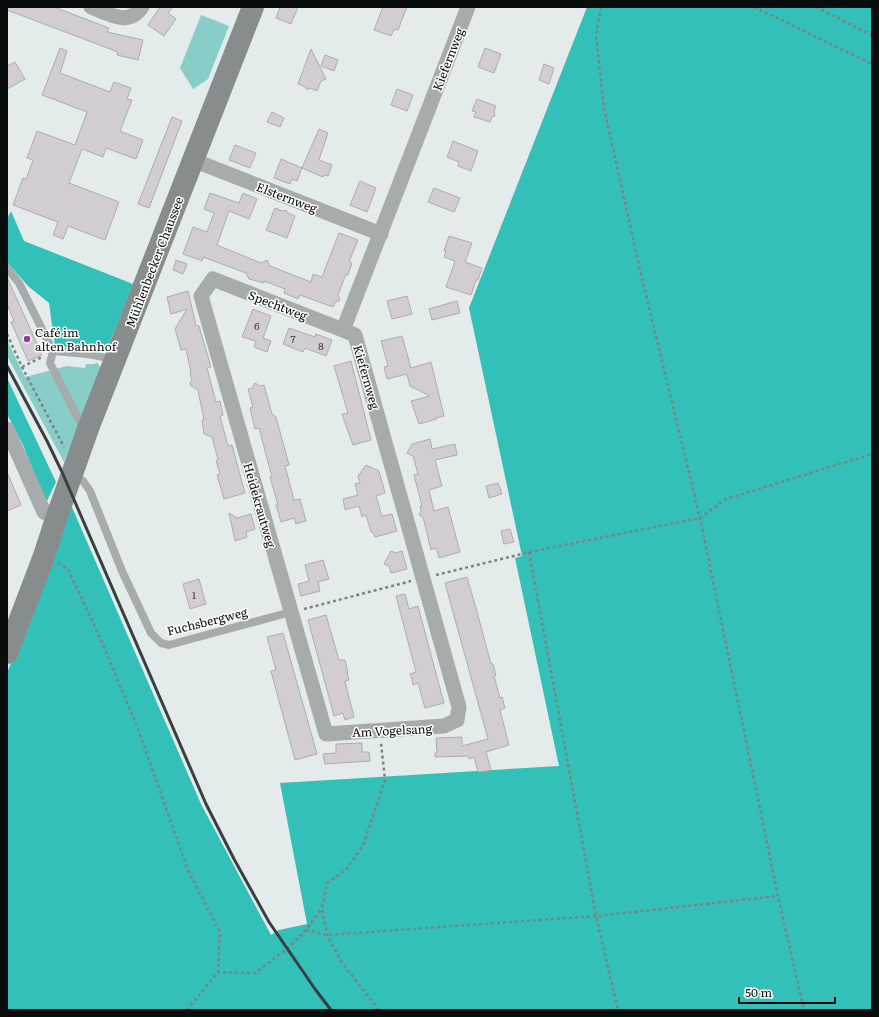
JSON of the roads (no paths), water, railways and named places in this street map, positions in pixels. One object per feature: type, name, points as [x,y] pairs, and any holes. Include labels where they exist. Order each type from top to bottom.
[{"type":"main road","name":"Mühlenbecker Chaussee","points":[[7,653],[44,556],[71,476],[90,426],[253,7]]},
{"type":"street","points":[[91,7],[121,18],[138,13],[142,7]]},
{"type":"street","name":"Kiefernweg","points":[[457,720],[459,708],[354,334],[343,330],[468,7]]},
{"type":"street","name":"Elsternweg","points":[[193,160],[381,234]]},
{"type":"street","name":"Spechtweg","points":[[213,280],[343,330]]},
{"type":"street","name":"Heidekrautweg","points":[[213,280],[201,296],[326,734]]},
{"type":"street","points":[[7,429],[44,512],[56,519]]},
{"type":"street","name":"Am Vogelsang","points":[[326,734],[444,726],[457,720]]},
{"type":"lane","points":[[7,268],[19,283],[53,351],[50,363],[79,420],[90,426]]},
{"type":"lane","points":[[53,351],[83,354],[107,358],[115,361]]},
{"type":"lane","name":"Fuchsbergweg","points":[[71,476],[83,481],[90,491],[122,571],[151,633],[161,643],[169,645],[291,612]]},
{"type":"railway","points":[[7,366],[62,472],[206,804],[234,859],[269,922],[331,1010]]},
{"type":"place","name":"Café im alten Bahnhof","points":[[27,339]]}]
